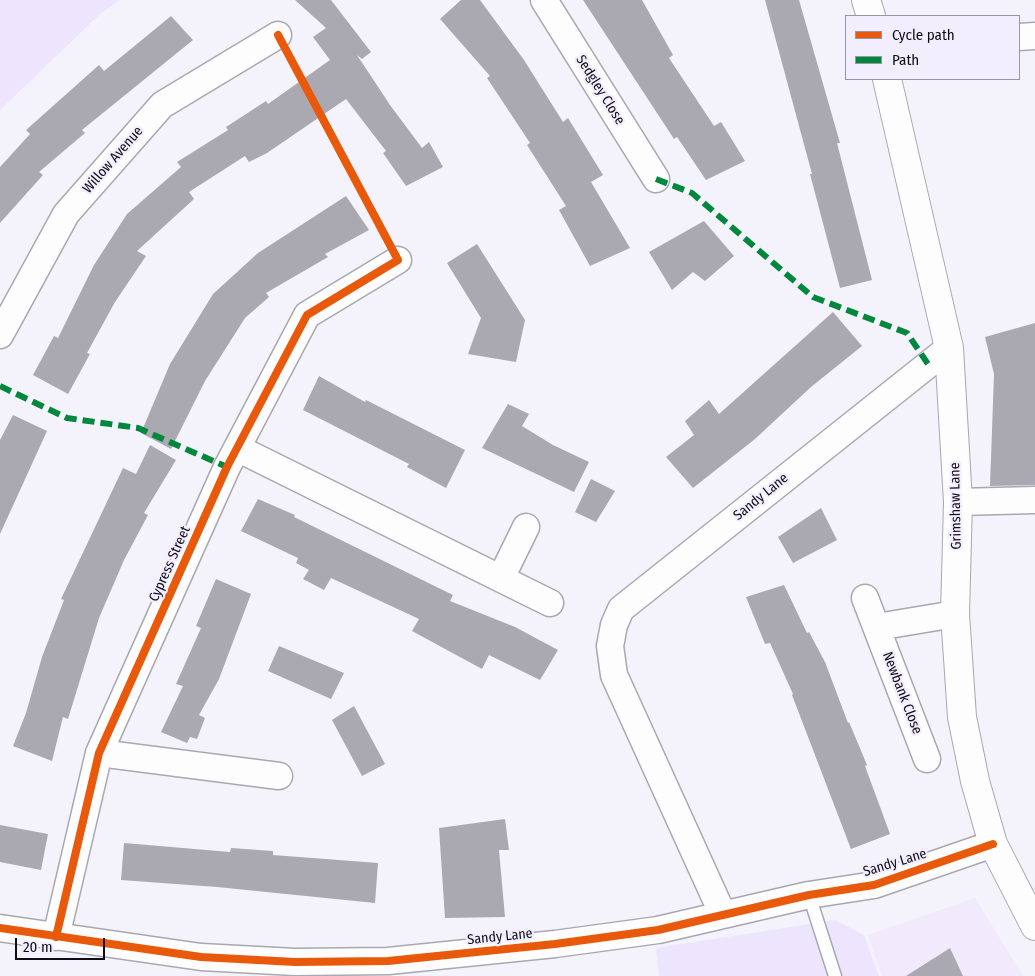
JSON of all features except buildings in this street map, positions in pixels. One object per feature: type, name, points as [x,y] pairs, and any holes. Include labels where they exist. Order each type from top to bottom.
[{"type":"main road","points":[[866,0],[871,15]]},
{"type":"main road","name":"Grimshaw Lane","points":[[887,80],[949,348],[958,502],[955,614],[962,717],[975,780],[993,844],[1035,926]]},
{"type":"street","name":"Sedgley Close","points":[[544,0],[656,179]]},
{"type":"street","name":"Willow Avenue","points":[[0,335],[66,214],[162,105],[278,35]]},
{"type":"street","points":[[1020,37],[1035,36]]},
{"type":"street","name":"Cypress Street","points":[[56,937],[99,753],[237,448],[307,315],[398,260]]},
{"type":"street","name":"Sandy Lane","points":[[723,915],[614,675],[610,646],[614,625],[620,609],[949,348]]},
{"type":"street","points":[[237,448],[550,603]]},
{"type":"street","points":[[958,502],[1035,500]]},
{"type":"street","points":[[501,578],[526,527]]},
{"type":"street","name":"Newbank Close","points":[[866,598],[927,759]]},
{"type":"street","points":[[877,627],[955,614]]},
{"type":"street","points":[[99,753],[279,776]]},
{"type":"street","name":"Sandy Lane","points":[[0,928],[201,957],[295,962],[388,961],[555,944],[658,930],[809,895],[874,885],[993,844]]},
{"type":"lane","points":[[809,895],[835,976]]},
{"type":"shaded area","points":[[0,0],[120,0],[100,14],[0,110]]},
{"type":"shaded area","points":[[975,898],[1023,976],[882,976],[868,935]]},
{"type":"shaded area","points":[[835,920],[864,935],[879,976],[659,976],[656,948]]},
{"type":"marked path","points":[[656,179],[692,193],[813,297],[907,333],[928,364]]},
{"type":"marked path","points":[[0,386],[67,418],[138,428],[227,467]]},
{"type":"cycle path","points":[[56,937],[99,753],[227,467],[307,315],[398,260],[278,35]]},
{"type":"cycle path","points":[[0,928],[201,957],[295,962],[388,961],[555,944],[658,930],[809,895],[874,885],[993,844]]}]
